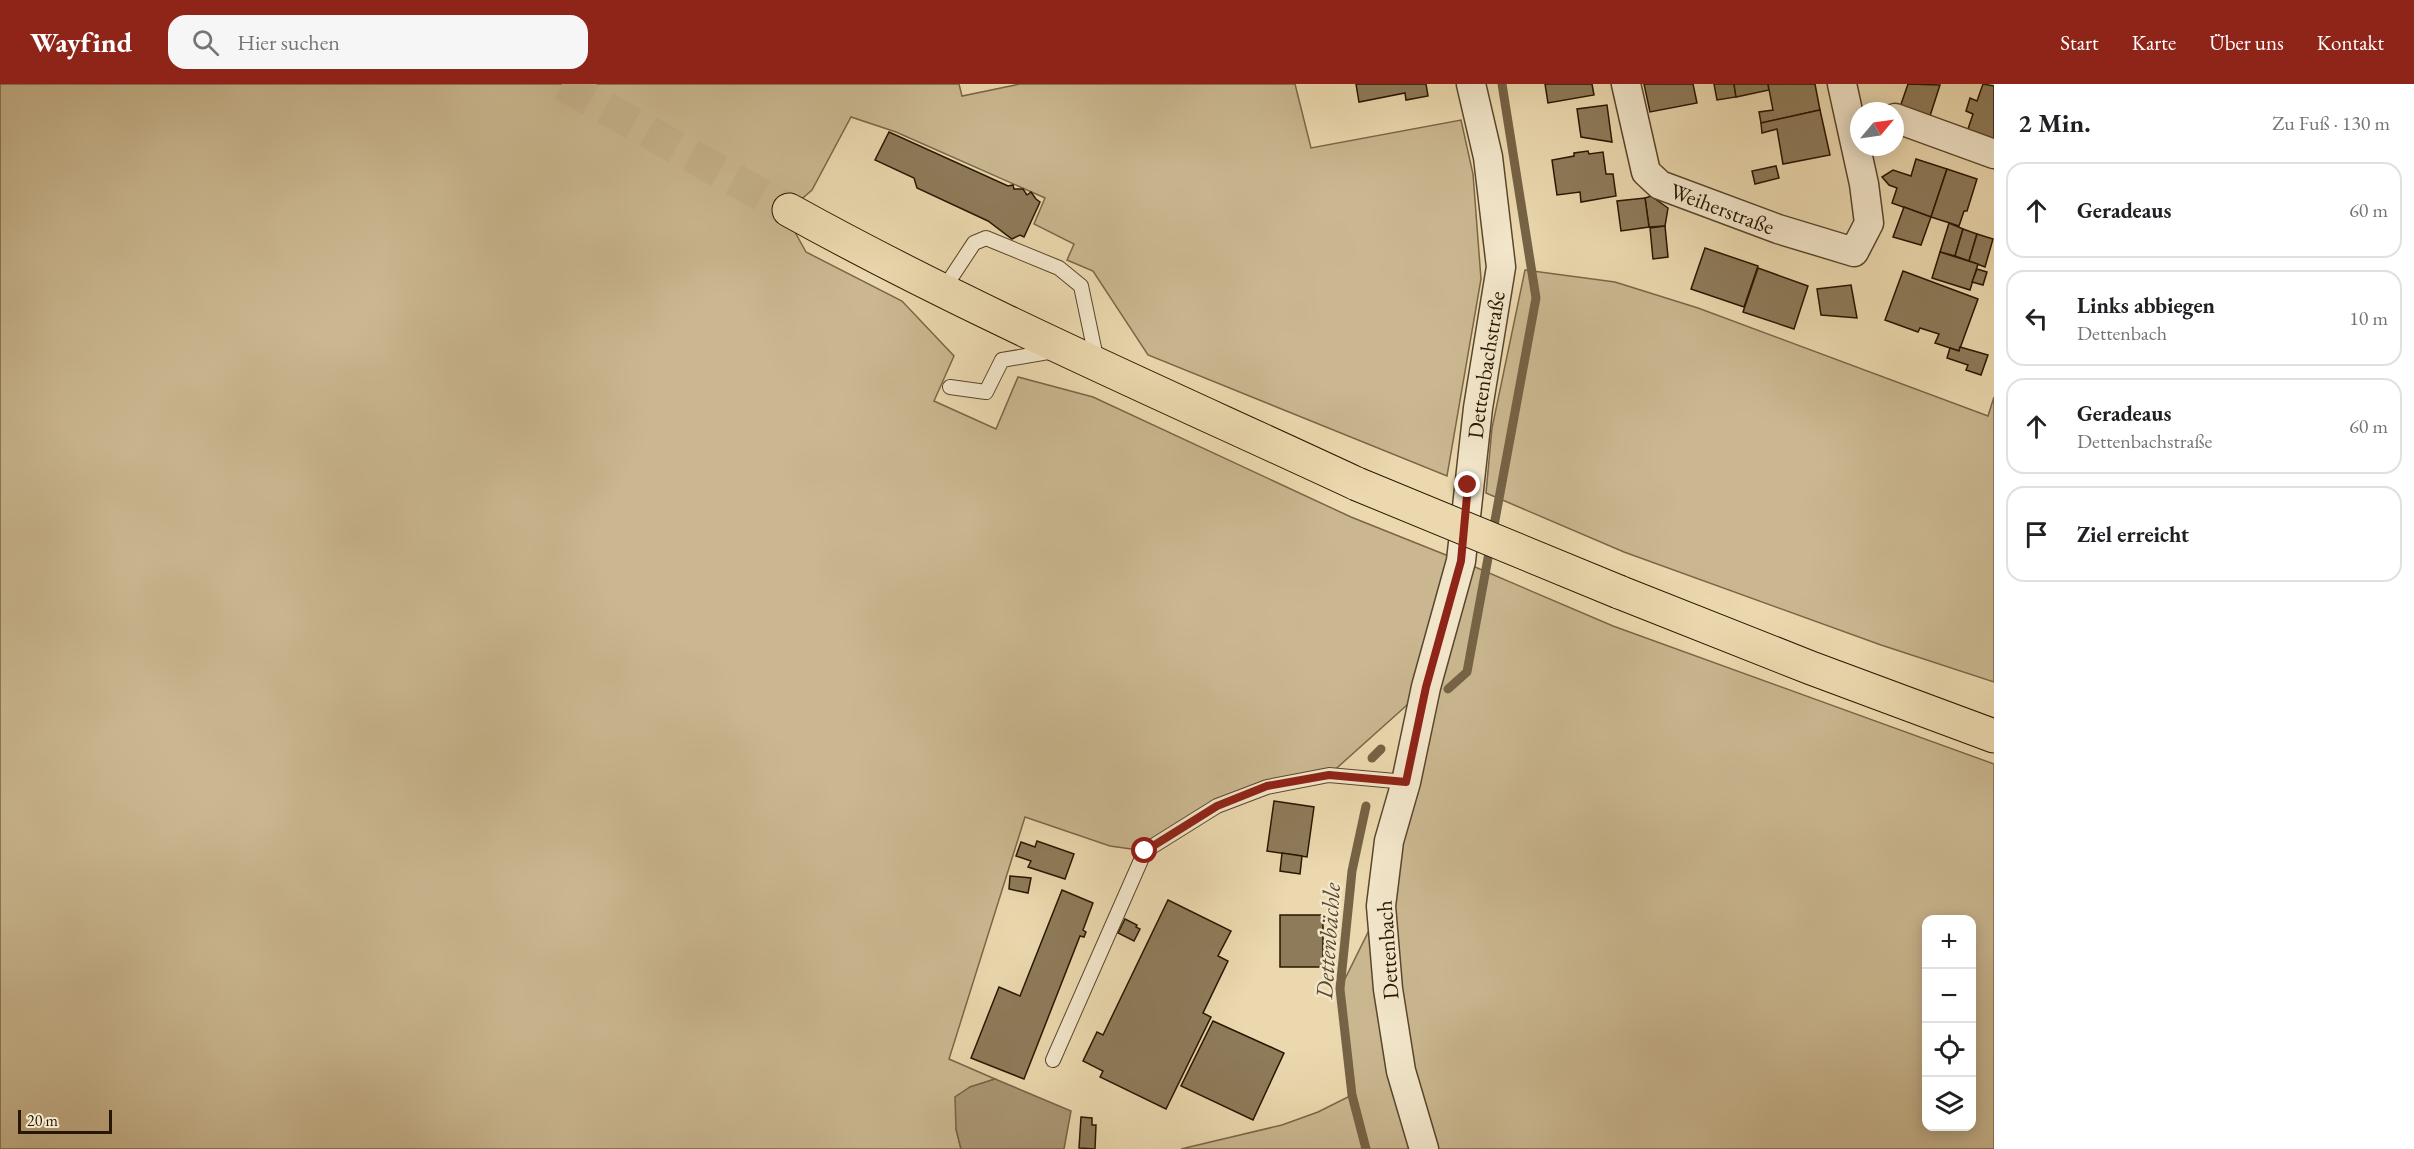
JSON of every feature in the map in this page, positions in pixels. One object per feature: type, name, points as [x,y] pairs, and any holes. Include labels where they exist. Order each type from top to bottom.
[{"type":"highway","points":[[789,210],[942,291],[1357,484],[1811,668],[1994,736]]},
{"type":"street","name":"Dettenbachstraße","points":[[1411,750],[1461,561],[1478,408],[1501,267],[1488,157],[1471,84]]},
{"type":"street","name":"Weiherstraße","points":[[1626,84],[1646,172],[1660,185],[1778,229],[1854,252],[1869,223],[1860,156]]},
{"type":"street","points":[[1842,84],[1850,104]]},
{"type":"street","points":[[1904,121],[1994,154]]},
{"type":"street","name":"Dettenbach","points":[[1411,750],[1406,782],[1389,840],[1381,906],[1388,989],[1401,1071],[1424,1149]]},
{"type":"lane","points":[[942,291],[974,243],[986,238],[1059,268],[1081,286],[1097,364]]},
{"type":"lane","points":[[950,387],[986,392],[1002,360],[1064,349]]},
{"type":"lane","points":[[1053,1060],[1145,851],[1217,806],[1267,786],[1329,775],[1406,782]]},
{"type":"shaded area","points":[[0,84],[959,84],[962,96],[1020,84],[1295,84],[1311,148],[1461,120],[1473,174],[1481,279],[1447,476],[1148,355],[1093,271],[1067,260],[1074,244],[1034,224],[1045,198],[896,132],[851,117],[812,190],[789,210],[790,223],[806,252],[902,301],[954,356],[934,401],[996,429],[1018,377],[1093,397],[1351,517],[1613,626],[1994,764],[1994,1149],[1181,1149],[1282,1125],[1318,1112],[1352,1095],[1340,989],[1381,906],[1426,688],[1329,775],[1267,787],[1145,851],[1110,846],[1025,817],[949,1059],[995,1079],[970,1087],[956,1129],[961,1149],[0,1149]]},
{"type":"shaded area","points":[[1525,270],[1615,282],[1698,308],[1988,416],[1994,397],[1994,682],[1881,645],[1624,552],[1486,493],[1492,428]]},
{"type":"shaded area","points":[[995,1079],[1071,1111],[1064,1149],[961,1149],[956,1129],[955,1097],[970,1087]]},
{"type":"building","points":[[1356,84],[1426,84],[1428,96],[1406,100],[1405,93],[1359,102]]},
{"type":"building","points":[[1545,84],[1592,84],[1594,95],[1548,103]]},
{"type":"building","points":[[1644,84],[1693,84],[1697,103],[1650,112]]},
{"type":"building","points":[[1714,84],[1734,84],[1736,97],[1717,100]]},
{"type":"building","points":[[1734,84],[1768,84],[1769,90],[1736,97]]},
{"type":"building","points":[[1768,84],[1815,84],[1820,110],[1761,123],[1759,112],[1773,110]]},
{"type":"building","points":[[1908,84],[1940,85],[1929,119],[1904,112],[1904,102],[1902,102]]},
{"type":"building","points":[[1983,84],[1994,86],[1994,141],[1967,132],[1973,114],[1966,111],[1970,98],[1977,101]]},
{"type":"building","points":[[1607,105],[1612,142],[1581,137],[1577,109]]},
{"type":"building","points":[[1820,110],[1830,155],[1783,164],[1777,129],[1762,133],[1761,123]]},
{"type":"building","points":[[889,132],[1008,186],[1013,185],[1014,189],[1023,189],[1027,195],[1031,192],[1040,202],[1024,237],[1020,235],[1012,239],[988,221],[917,188],[914,178],[875,160]]},
{"type":"building","points":[[1588,151],[1589,154],[1603,152],[1606,174],[1613,174],[1616,196],[1581,202],[1580,192],[1557,195],[1552,160]]},
{"type":"building","points":[[1916,159],[1947,169],[1931,217],[1892,203],[1897,188],[1889,185],[1882,177],[1893,170],[1911,176]]},
{"type":"building","points":[[1776,166],[1779,178],[1755,184],[1752,171]]},
{"type":"building","points":[[1947,169],[1977,179],[1967,211],[1964,211],[1959,226],[1931,217]]},
{"type":"building","points":[[1651,196],[1668,208],[1665,226],[1649,227],[1645,198]]},
{"type":"building","points":[[1645,198],[1649,227],[1621,231],[1617,201]]},
{"type":"building","points":[[1904,207],[1931,217],[1921,245],[1893,237]]},
{"type":"building","points":[[1949,223],[1963,229],[1955,256],[1940,252]]},
{"type":"building","points":[[1665,226],[1668,257],[1653,259],[1650,228]]},
{"type":"building","points":[[1963,229],[1977,234],[1969,261],[1955,256]]},
{"type":"building","points":[[1977,234],[1993,239],[1985,267],[1969,261]]},
{"type":"building","points":[[1705,248],[1758,266],[1744,307],[1691,289]]},
{"type":"building","points":[[1940,252],[1978,264],[1970,290],[1932,278]]},
{"type":"building","points":[[1758,268],[1808,286],[1794,329],[1743,312]]},
{"type":"building","points":[[1977,269],[1987,272],[1983,285],[1972,282]]},
{"type":"building","points":[[1903,271],[1978,299],[1959,351],[1935,343],[1939,334],[1920,328],[1918,332],[1885,320]]},
{"type":"building","points":[[1851,285],[1857,318],[1821,315],[1817,289]]},
{"type":"building","points":[[1960,347],[1988,355],[1981,375],[1966,370],[1968,365],[1947,358],[1950,348],[1959,351]]},
{"type":"building","points":[[1274,801],[1314,807],[1307,857],[1267,851]]},
{"type":"building","points":[[1037,841],[1074,854],[1065,879],[1028,867],[1031,861],[1016,856],[1021,842],[1035,847]]},
{"type":"building","points":[[1282,853],[1302,856],[1300,874],[1280,871]]},
{"type":"building","points":[[1010,876],[1031,878],[1028,893],[1009,889]]},
{"type":"building","points":[[1062,890],[1093,903],[1083,930],[1086,932],[1084,937],[1080,936],[1024,1079],[971,1058],[999,987],[1020,996]]},
{"type":"building","points":[[1168,900],[1231,931],[1218,956],[1228,961],[1203,1013],[1211,1017],[1166,1109],[1100,1077],[1103,1071],[1083,1061],[1097,1032],[1103,1035]]},
{"type":"building","points":[[1280,915],[1323,915],[1323,967],[1280,967]]},
{"type":"building","points":[[1125,919],[1140,929],[1134,941],[1118,933]]},
{"type":"building","points":[[1213,1021],[1284,1053],[1253,1120],[1181,1086]]},
{"type":"building","points":[[1081,1117],[1092,1118],[1092,1125],[1096,1125],[1095,1149],[1079,1148]]},
{"type":"waterway","points":[[1448,689],[1467,672],[1536,298],[1502,84]]},
{"type":"waterway","points":[[1372,758],[1381,749]]},
{"type":"waterway","name":"Dettenbächle","points":[[1366,806],[1352,871],[1340,989],[1352,1095],[1366,1149]]},
{"type":"tunnel","points":[[562,84],[789,210]]},
{"type":"route","points":[[1145,851],[1217,806],[1267,786],[1329,775],[1406,782],[1426,687],[1461,561],[1468,485]]}]
